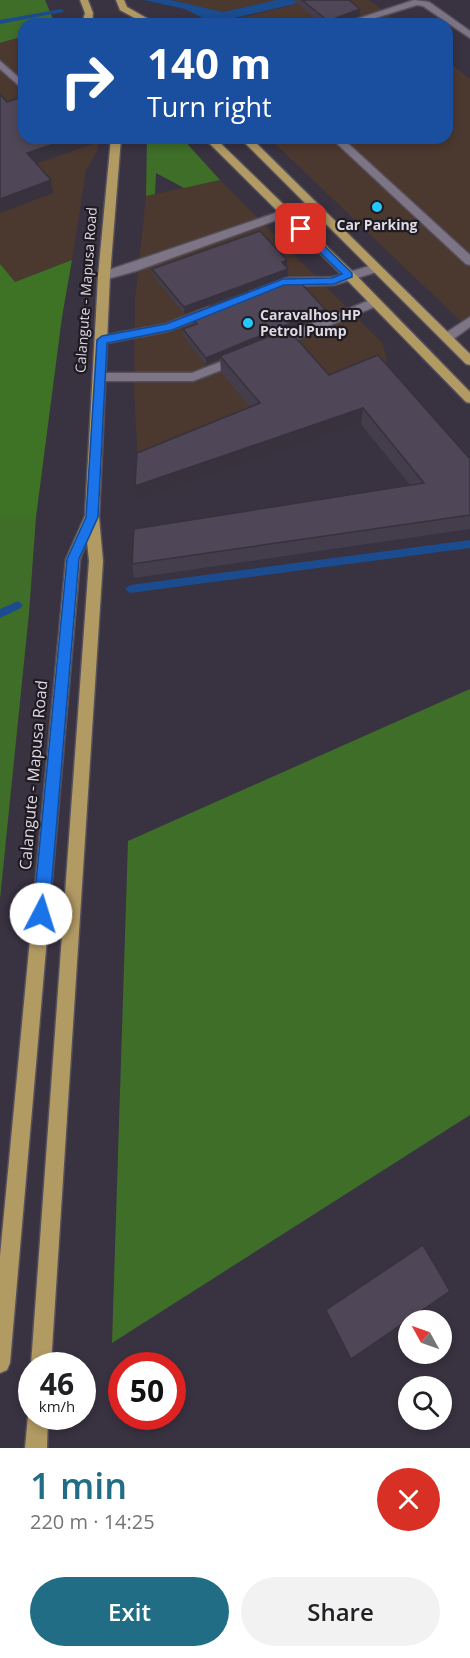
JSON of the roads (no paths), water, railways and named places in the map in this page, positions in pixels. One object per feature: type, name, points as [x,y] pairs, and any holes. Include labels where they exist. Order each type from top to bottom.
[{"type":"main road","points":[[84,0],[89,13],[88,18]]},
{"type":"main road","points":[[120,0],[123,8],[141,18]]},
{"type":"main road","name":"Calangute - Mapusa Road","points":[[42,1352],[96,561],[92,517],[104,276],[115,144]]},
{"type":"main road","points":[[215,144],[349,275],[470,399]]},
{"type":"main road","points":[[251,144],[470,361]]},
{"type":"main road","name":"Calangute - Mapusa Road","points":[[0,1363],[73,559],[92,517]]},
{"type":"main road","points":[[36,1448],[37,1430]]},
{"type":"lane","points":[[366,18],[417,2],[426,4],[446,18]]},
{"type":"lane","points":[[453,23],[470,35]]},
{"type":"lane","points":[[0,64],[18,81]]},
{"type":"lane","points":[[343,144],[470,261]]},
{"type":"lane","points":[[104,276],[311,204]]},
{"type":"lane","points":[[241,298],[283,282],[334,281],[376,268]]},
{"type":"lane","points":[[269,346],[375,302]]},
{"type":"lane","points":[[102,340],[168,327],[220,307]]},
{"type":"lane","points":[[448,337],[470,321]]},
{"type":"lane","points":[[100,377],[193,377],[247,355]]},
{"type":"water","points":[[144,0],[171,0],[223,12],[276,0],[312,0],[234,18],[203,18],[185,9]]},
{"type":"waterway","points":[[22,18],[61,11]]},
{"type":"waterway","points":[[0,22],[18,19]]},
{"type":"waterway","points":[[130,589],[470,544]]},
{"type":"waterway","points":[[0,614],[18,605]]},
{"type":"place","name":"Car Parking","points":[[377,207]]},
{"type":"place","name":"Caravalhos HP Petrol Pump","points":[[248,323]]}]
